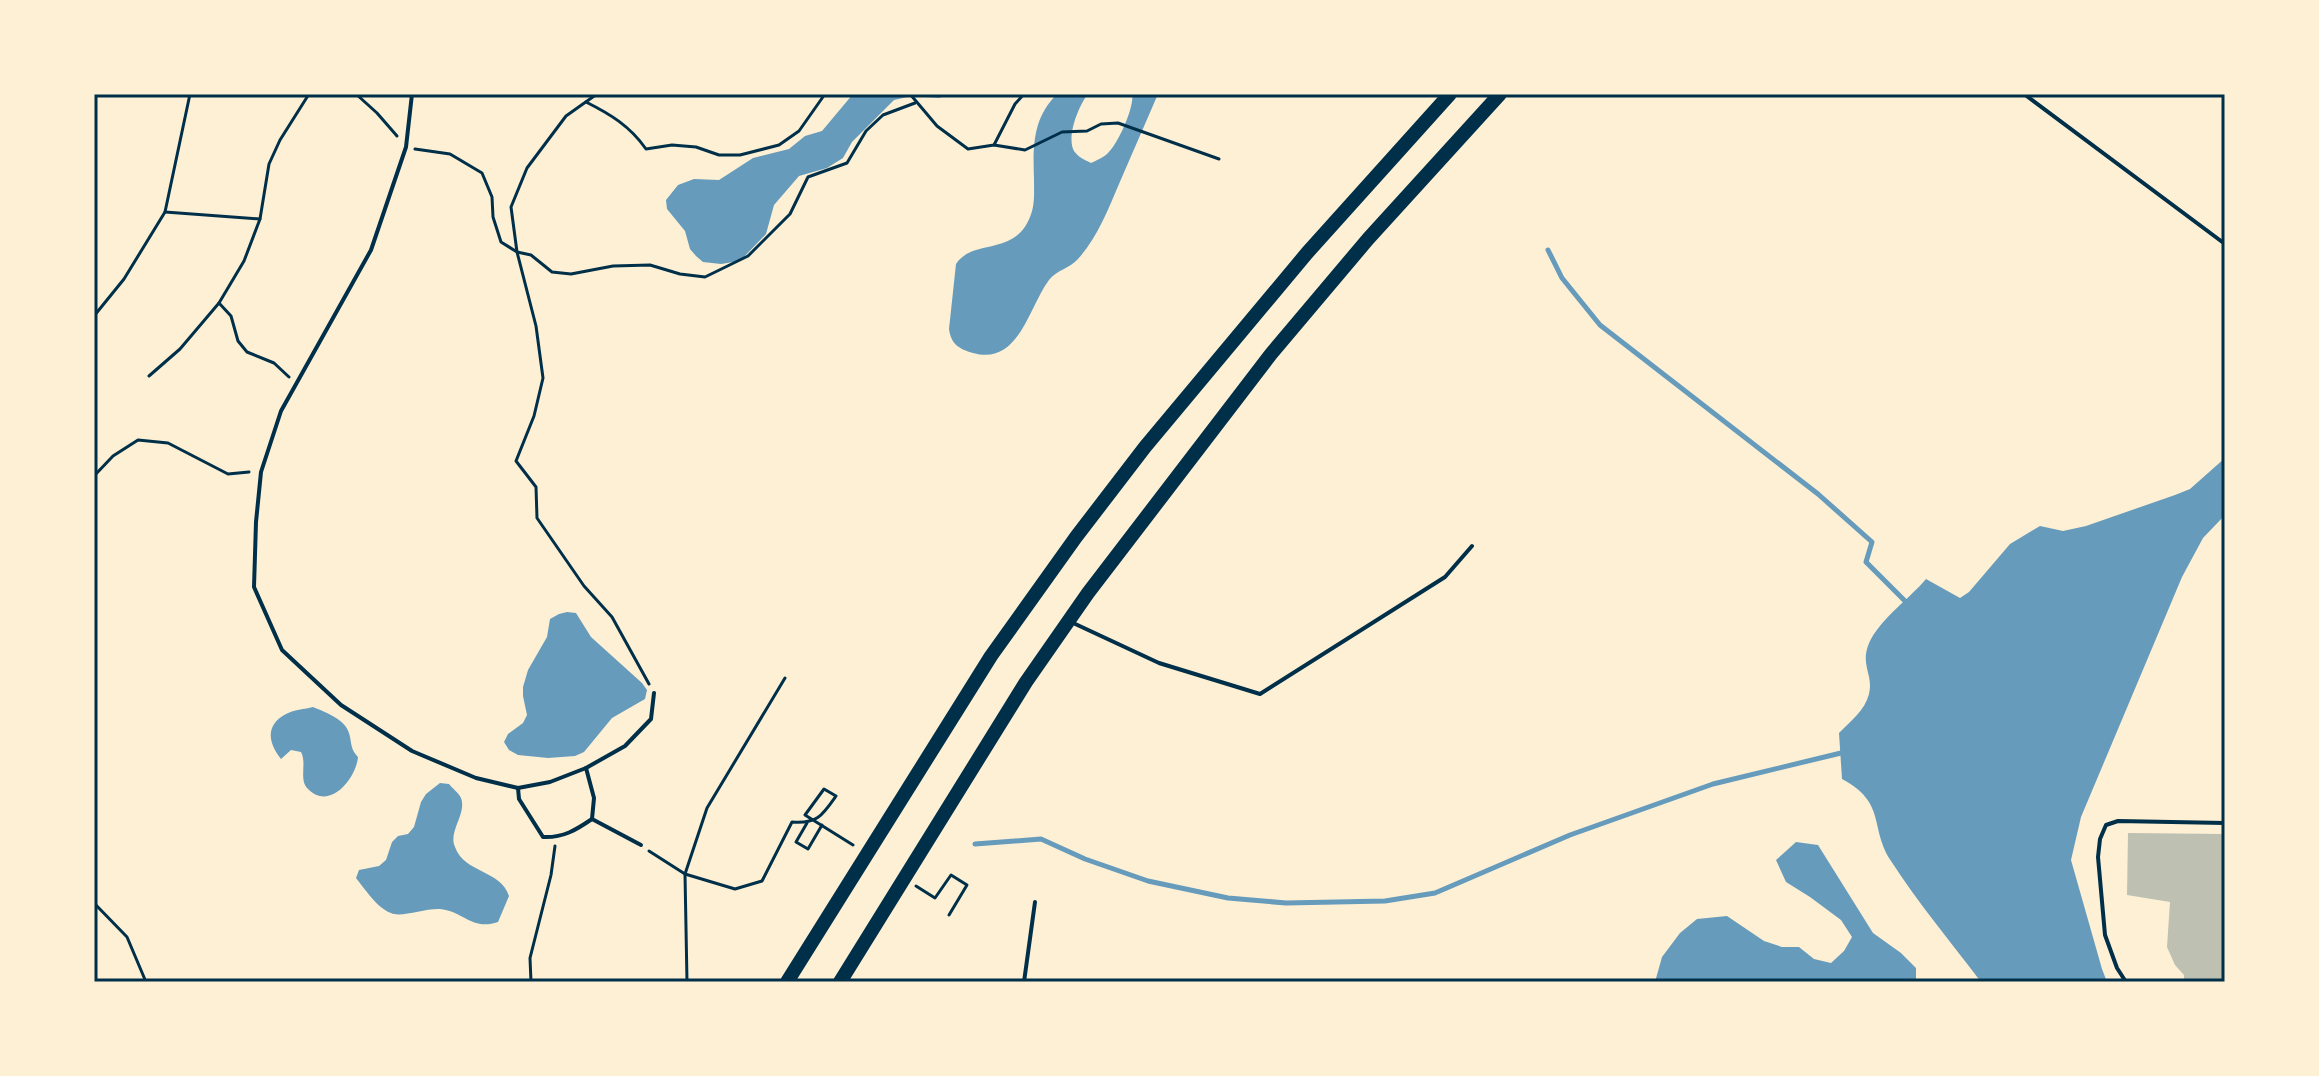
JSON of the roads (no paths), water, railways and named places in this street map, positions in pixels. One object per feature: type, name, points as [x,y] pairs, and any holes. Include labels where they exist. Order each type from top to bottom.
[{"type":"highway","points":[[787,982],[991,656],[1076,537],[1145,447],[1297,265],[1450,94]]},
{"type":"highway","points":[[840,982],[1026,682],[1069,621],[1271,354],[1368,239],[1500,94]]},
{"type":"lane","points":[[412,94],[406,147],[371,250],[281,411],[261,472],[254,587],[282,650],[341,705],[412,751],[476,778],[518,788],[550,782],[586,768],[625,746],[651,719],[654,693]]},
{"type":"lane","points":[[2024,94],[2225,244]]},
{"type":"lane","points":[[1069,621],[1159,663],[1260,694],[1445,577],[1472,546]]},
{"type":"lane","points":[[518,788],[519,799],[543,837],[556,838],[576,831],[592,819],[594,798],[586,768]]},
{"type":"lane","points":[[592,819],[641,845]]},
{"type":"lane","points":[[2126,982],[2117,968],[2105,935],[2098,857],[2100,839],[2106,825],[2118,821],[2225,823]]},
{"type":"lane","points":[[1024,982],[1035,902]]},
{"type":"water","points":[[853,94],[944,94],[940,98],[912,96],[894,100],[852,142],[843,158],[827,168],[799,176],[774,205],[766,234],[740,261],[721,264],[703,262],[696,256],[690,249],[685,231],[667,209],[666,200],[678,185],[694,179],[719,180],[753,158],[789,149],[805,136],[822,131]]},
{"type":"water","points":[[1057,94],[1088,94],[1078,113],[1072,145],[1080,157],[1091,163],[1106,155],[1116,142],[1128,116],[1132,94],[1158,94],[1106,214],[1085,251],[1049,280],[1012,343],[989,355],[973,353],[954,342],[949,329],[956,264],[972,251],[1004,243],[1023,229],[1033,203],[1038,123]]},
{"type":"water","points":[[2225,458],[2225,515],[2203,538],[2182,577],[2081,817],[2071,860],[2107,982],[1981,982],[1891,861],[1866,797],[1842,779],[1839,733],[1867,700],[1870,680],[1866,655],[1871,639],[1926,579],[1960,598],[1969,592],[2010,544],[2040,526],[2063,531],[2086,526],[2175,495],[2190,489]]},
{"type":"water","points":[[567,612],[576,613],[591,637],[642,683],[647,690],[645,699],[612,718],[584,752],[575,756],[548,758],[518,755],[509,750],[504,742],[527,715],[523,687],[528,670],[547,637],[550,619]]},
{"type":"water","points":[[313,707],[334,717],[347,728],[352,749],[358,757],[347,783],[332,795],[315,794],[307,788],[301,752],[291,750],[281,759],[271,741],[272,729],[279,718]]},
{"type":"water","points":[[440,783],[449,784],[461,798],[462,810],[453,841],[460,856],[498,881],[509,896],[498,922],[481,924],[440,909],[391,913],[376,903],[356,878],[359,870],[379,866],[386,860],[392,842],[398,836],[408,834],[414,827],[421,802]]},
{"type":"water","points":[[1796,842],[1818,845],[1873,933],[1916,968],[1916,982],[1655,982],[1662,957],[1680,933],[1697,919],[1727,916],[1764,941],[1782,947],[1799,947],[1814,959],[1831,963],[1844,951],[1852,937],[1841,920],[1786,882],[1776,860]]},
{"type":"waterway","points":[[1548,250],[1562,278],[1600,325],[1818,494],[1872,542],[1866,562],[1905,601]]},
{"type":"waterway","points":[[975,844],[1041,839],[1085,859],[1148,881],[1228,898],[1286,903],[1385,901],[1435,893],[1570,835],[1713,784],[1841,753]]}]
